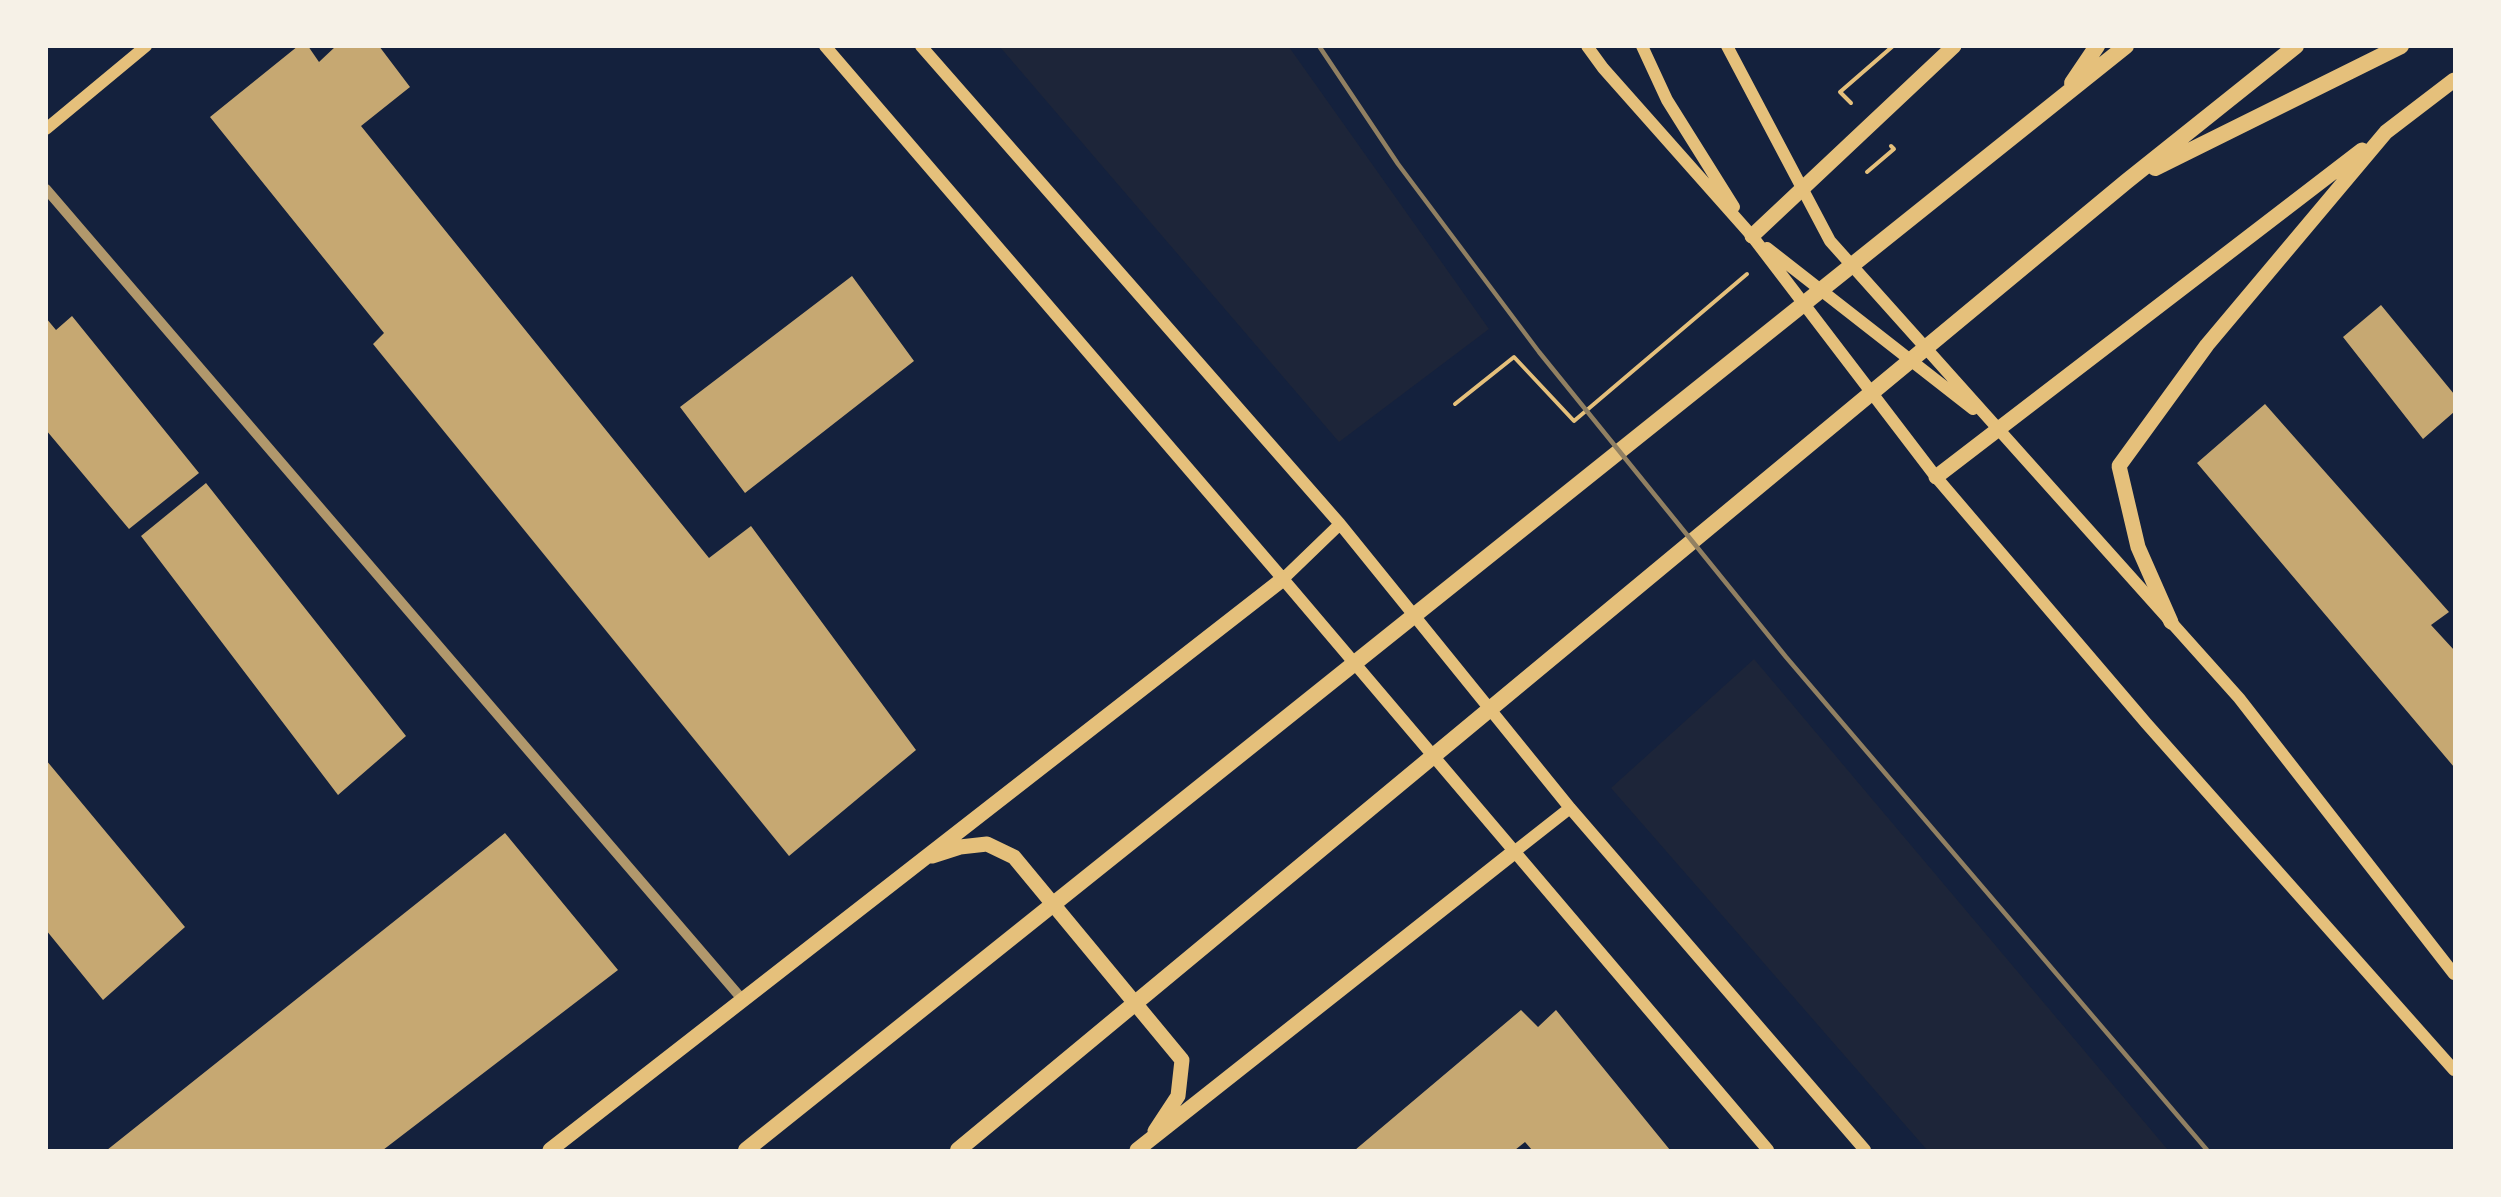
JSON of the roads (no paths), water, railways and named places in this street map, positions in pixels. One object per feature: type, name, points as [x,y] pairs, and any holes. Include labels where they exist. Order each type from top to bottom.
[{"type":"highway","points":[[2061,99],[2097,46]]},
{"type":"highway","points":[[746,1150],[2126,46]]},
{"type":"highway","points":[[958,1150],[2127,181],[2296,46]]},
{"type":"highway","points":[[2127,181],[2401,46]]},
{"type":"main road","points":[[46,129],[146,46]]},
{"type":"main road","points":[[825,46],[1283,579],[1768,1150]]},
{"type":"main road","points":[[921,46],[1340,524],[1570,808],[1864,1150]]},
{"type":"main road","points":[[1587,46],[1603,68],[1752,236],[1936,477],[2146,723],[2454,1070]]},
{"type":"main road","points":[[1642,46],[1667,100],[1752,236],[1998,429]]},
{"type":"main road","points":[[1727,46],[1830,241],[2239,698],[2454,974]]},
{"type":"main road","points":[[1752,236],[1804,190],[1954,46]]},
{"type":"main road","points":[[1936,477],[2454,80]]},
{"type":"main road","points":[[2171,622],[2138,547],[2119,466],[2207,345],[2386,132]]},
{"type":"main road","points":[[550,1150],[1283,579],[1340,524]]},
{"type":"main road","points":[[1143,1146],[1570,808]]},
{"type":"main road","points":[[922,859],[960,847],[987,844],[1014,857],[1182,1060],[1178,1096],[1143,1146]]},
{"type":"street","points":[[46,189],[742,999]]},
{"type":"railway","points":[[1319,46],[1398,164],[1539,352],[1786,657],[2207,1150]]}]
